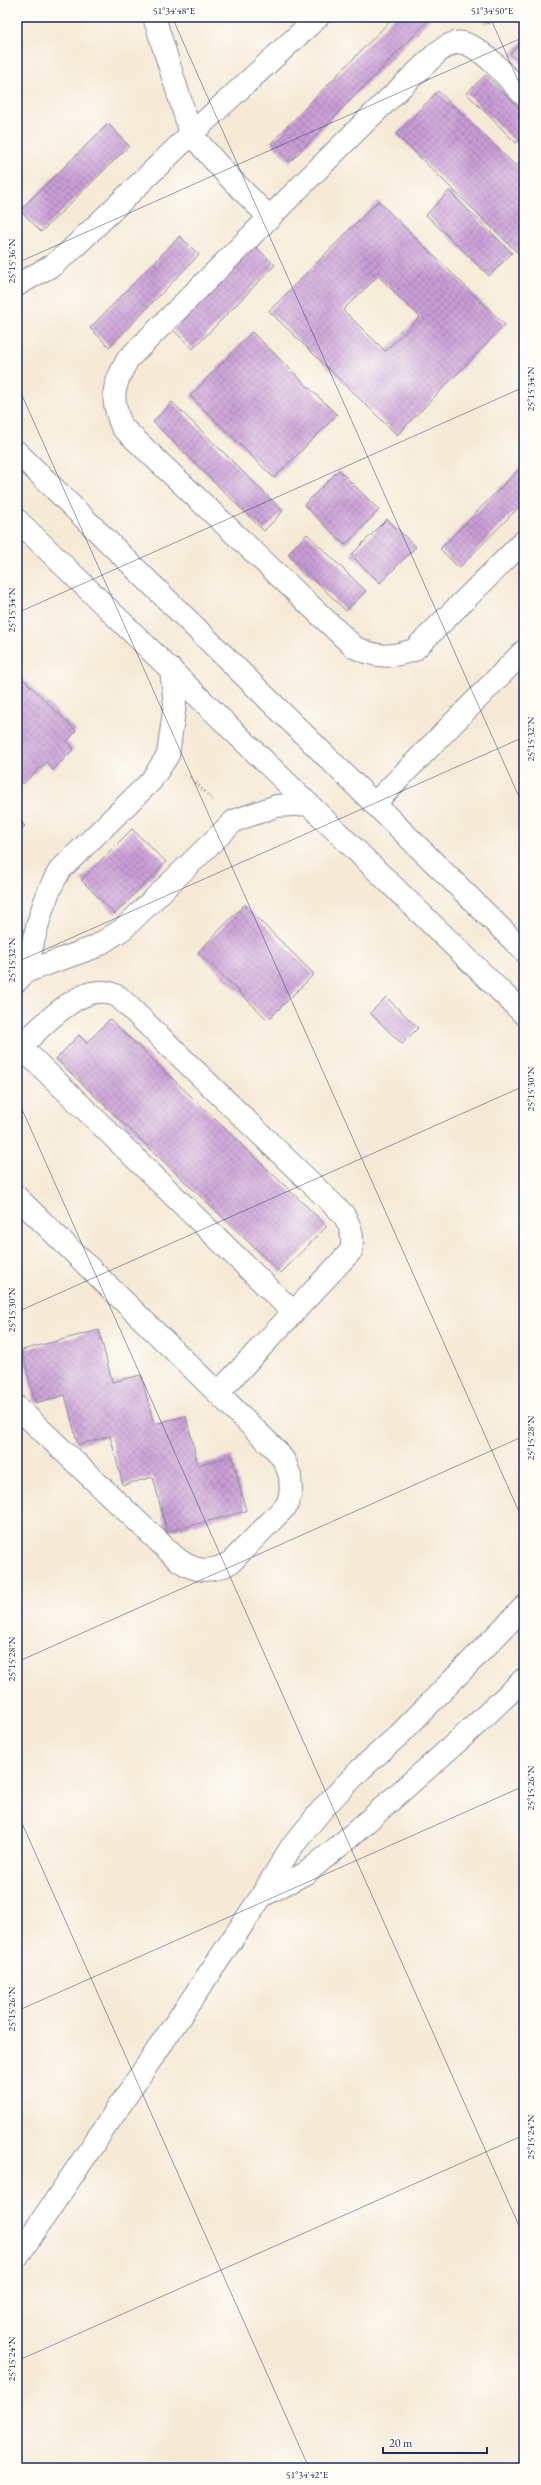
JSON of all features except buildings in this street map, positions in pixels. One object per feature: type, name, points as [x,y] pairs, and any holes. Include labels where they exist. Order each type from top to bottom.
[{"type":"lane","points":[[154,17],[191,134],[227,175],[270,218]]},
{"type":"lane","points":[[17,285],[53,265],[70,251],[191,134],[318,17]]},
{"type":"lane","points":[[524,94],[474,46],[462,42],[448,45],[370,117],[128,359],[115,380],[113,405],[122,427],[354,647],[373,656],[394,657],[414,650],[524,541]]},
{"type":"lane","points":[[17,452],[524,951]]},
{"type":"lane","points":[[17,520],[524,1014]]},
{"type":"lane","points":[[374,804],[524,651]]},
{"type":"lane","points":[[21,977],[46,900],[57,875],[151,781],[168,755],[175,704],[171,669]]},
{"type":"lane","points":[[21,977],[94,947],[123,929],[234,821],[276,806],[309,804]]},
{"type":"lane","points":[[219,1392],[351,1251],[352,1232],[348,1223],[337,1209],[119,997],[98,992],[87,994],[73,1000],[19,1049],[293,1312]]},
{"type":"lane","points":[[17,1197],[219,1392],[281,1456],[290,1476],[291,1490],[288,1504],[231,1562],[221,1568],[208,1571],[196,1570],[184,1565],[175,1557],[17,1407]]},
{"type":"lane","points":[[17,2257],[261,1896],[290,1849],[324,1807],[361,1769],[406,1727],[524,1607]]},
{"type":"lane","points":[[261,1896],[306,1873],[346,1841],[472,1729],[524,1679]]},
{"type":"path","points":[[168,755],[234,821]]}]
